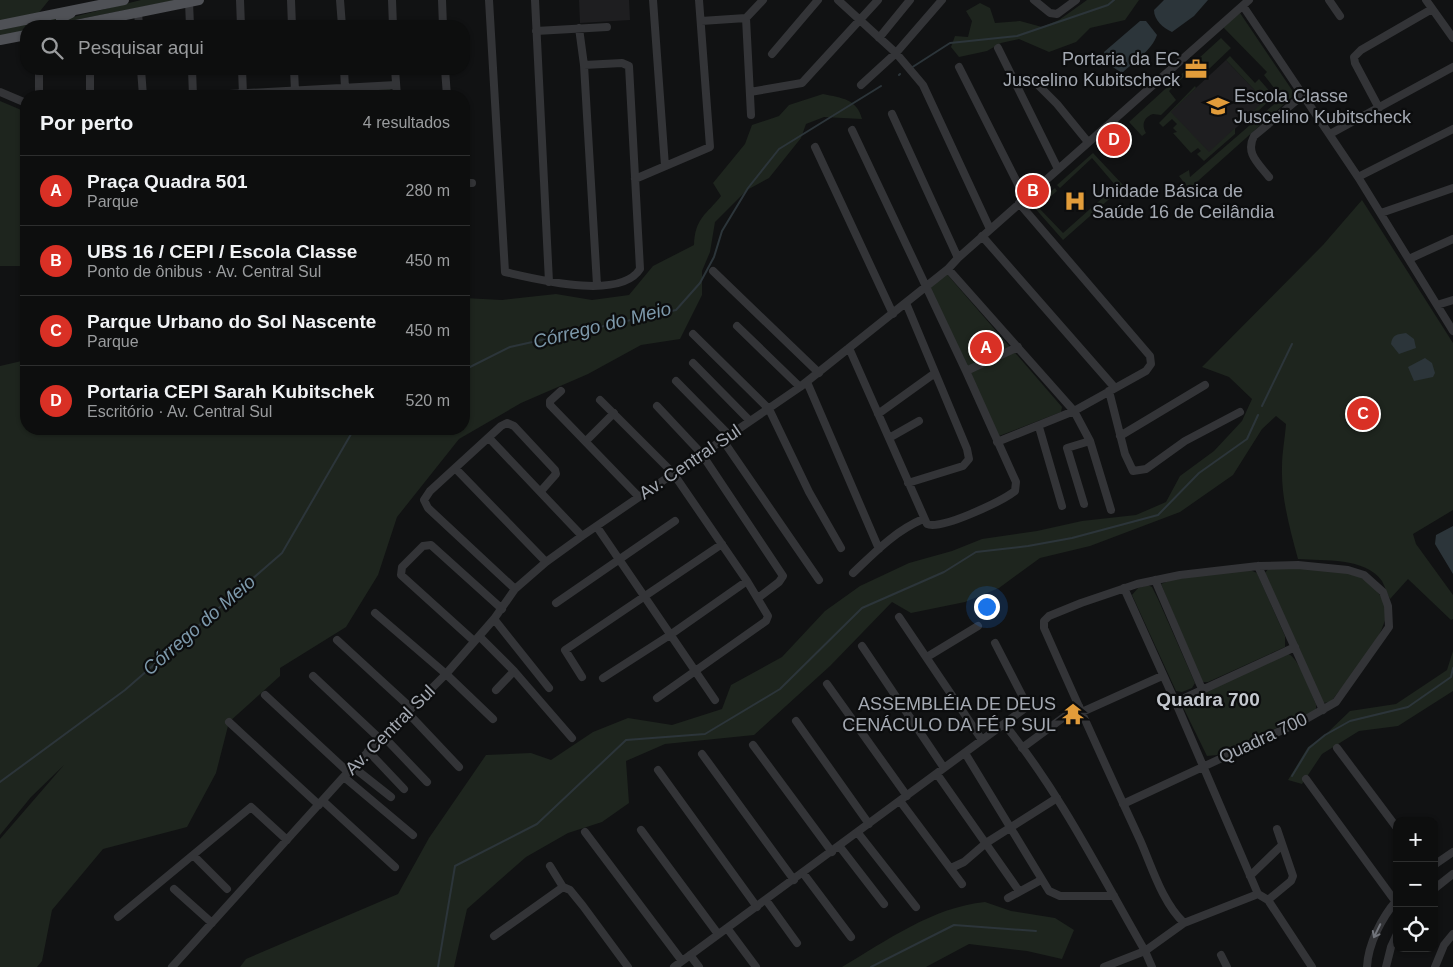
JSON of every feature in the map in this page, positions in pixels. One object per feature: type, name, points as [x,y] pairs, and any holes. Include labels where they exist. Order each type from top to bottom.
[{"type":"main road","points":[[25,20],[124,0]]},
{"type":"main road","points":[[105,20],[194,1]]},
{"type":"main road","points":[[61,20],[61,18],[76,10]]},
{"type":"main road","points":[[0,25],[20,21]]},
{"type":"main road","points":[[0,40],[20,36]]},
{"type":"street","points":[[240,0],[241,20]]},
{"type":"street","points":[[291,0],[292,20]]},
{"type":"street","points":[[340,0],[342,20]]},
{"type":"street","points":[[392,0],[393,20]]},
{"type":"street","points":[[442,0],[443,20]]},
{"type":"street","points":[[489,0],[505,272],[549,282],[597,285],[620,284],[636,275],[640,269],[629,66],[622,63],[584,65]]},
{"type":"street","points":[[535,0],[549,282]]},
{"type":"street","points":[[653,0],[665,166]]},
{"type":"street","points":[[635,179],[710,147],[699,0]]},
{"type":"street","points":[[701,21],[746,18],[763,0]]},
{"type":"street","points":[[772,54],[818,0]]},
{"type":"street","points":[[838,0],[896,53],[923,85],[990,229]]},
{"type":"street","points":[[750,92],[802,82],[878,0]]},
{"type":"street","points":[[879,38],[910,0]]},
{"type":"street","points":[[860,85],[896,53],[942,0]]},
{"type":"street","points":[[1034,0],[1050,13],[1061,13],[1076,0]]},
{"type":"street","points":[[1329,0],[1340,16]]},
{"type":"street","points":[[1426,0],[1453,38]]},
{"type":"street","points":[[191,20],[194,1]]},
{"type":"street","points":[[1246,2],[1303,95],[1381,213],[1453,331]]},
{"type":"street","name":"Av. Central Sul","points":[[172,967],[348,772],[446,674],[494,620],[515,589],[546,562],[582,536],[807,382],[893,314],[948,269],[1022,200],[1246,2]]},
{"type":"street","points":[[1380,108],[1355,63],[1354,57],[1362,50],[1432,9]]},
{"type":"street","points":[[138,12],[139,20]]},
{"type":"street","points":[[746,18],[751,115]]},
{"type":"street","points":[[536,31],[607,27]]},
{"type":"street","points":[[579,28],[584,65],[597,285]]},
{"type":"street","points":[[998,48],[1058,169]]},
{"type":"street","points":[[959,67],[1022,200],[1150,356],[1151,364],[1146,371],[1074,411],[1039,427],[997,442]]},
{"type":"street","points":[[1330,134],[1453,67]]},
{"type":"street","points":[[38,90],[39,75]]},
{"type":"street","points":[[90,75],[90,90]]},
{"type":"street","points":[[141,75],[143,90]]},
{"type":"street","points":[[192,75],[193,90]]},
{"type":"street","points":[[242,75],[243,90]]},
{"type":"street","points":[[294,75],[295,90]]},
{"type":"street","points":[[345,75],[346,88]]},
{"type":"street","points":[[395,75],[396,90]]},
{"type":"street","points":[[445,75],[447,90]]},
{"type":"street","points":[[1032,79],[1057,104],[1088,142]]},
{"type":"street","points":[[312,90],[396,85]]},
{"type":"street","points":[[0,92],[20,100]]},
{"type":"street","points":[[1269,177],[1251,152],[1250,145],[1254,136],[1303,95]]},
{"type":"street","points":[[892,114],[958,258]]},
{"type":"street","points":[[1358,177],[1453,129]]},
{"type":"street","points":[[849,348],[924,519],[930,526],[937,526],[984,508],[1015,491],[1016,482],[966,371],[852,130]]},
{"type":"street","points":[[816,147],[893,314]]},
{"type":"street","points":[[1381,213],[1453,188]]},
{"type":"street","points":[[982,236],[1112,390],[1120,436],[1133,471],[1141,470],[1163,458],[1185,441],[1240,412]]},
{"type":"street","points":[[1409,259],[1453,239]]},
{"type":"street","points":[[948,269],[1074,411],[1090,441],[1111,510]]},
{"type":"street","points":[[713,271],[819,373]]},
{"type":"street","points":[[1438,306],[1453,300]]},
{"type":"street","points":[[906,303],[967,449],[969,459],[963,466],[908,483]]},
{"type":"street","points":[[737,326],[800,387]]},
{"type":"street","points":[[693,334],[769,408],[809,492],[841,548]]},
{"type":"street","points":[[966,371],[1018,347]]},
{"type":"street","points":[[693,363],[750,421]]},
{"type":"street","points":[[878,414],[935,373]]},
{"type":"street","points":[[676,382],[726,437],[819,580]]},
{"type":"street","points":[[807,382],[879,549]]},
{"type":"street","points":[[1120,436],[1205,385]]},
{"type":"street","points":[[561,391],[550,401],[550,405],[639,497]]},
{"type":"street","points":[[600,400],[673,473],[747,581],[767,614],[766,621],[697,672],[657,698]]},
{"type":"street","points":[[656,406],[701,454],[782,576],[779,582],[758,598]]},
{"type":"street","points":[[586,441],[614,413]]},
{"type":"street","points":[[889,438],[919,421]]},
{"type":"street","points":[[515,589],[425,504],[425,497],[504,424],[514,426],[556,472],[541,491]]},
{"type":"street","points":[[1039,427],[1062,506]]},
{"type":"street","points":[[489,438],[582,536]]},
{"type":"street","points":[[1084,504],[1067,448],[1090,441]]},
{"type":"street","points":[[455,468],[546,562]]},
{"type":"street","points":[[853,574],[903,528],[924,519]]},
{"type":"street","points":[[556,603],[675,521]]},
{"type":"street","points":[[596,527],[716,700]]},
{"type":"street","points":[[582,677],[565,650],[722,544]]},
{"type":"street","points":[[502,609],[431,546],[423,546],[402,567],[401,575],[514,671],[572,738]]},
{"type":"street","name":"Quadra 700","points":[[1080,709],[1044,628],[1044,621],[1057,613],[1124,588],[1155,580],[1258,566],[1298,565],[1348,570],[1364,575],[1383,592],[1388,606],[1389,628],[1348,688],[1336,702],[1123,804]]},
{"type":"street","name":"Quadra 700","points":[[1258,566],[1322,710]]},
{"type":"street","points":[[1155,580],[1202,689]]},
{"type":"street","points":[[603,678],[670,636],[747,581]]},
{"type":"street","points":[[1124,588],[1162,676],[1176,702],[1258,894],[1268,900],[1311,967]]},
{"type":"street","points":[[374,613],[446,674],[493,720]]},
{"type":"street","points":[[899,617],[982,740]]},
{"type":"street","points":[[494,620],[549,688]]},
{"type":"street","points":[[927,657],[978,626]]},
{"type":"street","points":[[337,640],[409,710],[460,767]]},
{"type":"street","points":[[674,967],[840,847],[1024,709],[1026,703],[995,643]]},
{"type":"street","points":[[862,646],[944,768]]},
{"type":"street","points":[[1176,702],[1294,647]]},
{"type":"street","points":[[496,690],[514,671]]},
{"type":"street","points":[[313,676],[428,782]]},
{"type":"street","points":[[1022,748],[1080,709],[1162,676]]},
{"type":"street","points":[[827,684],[962,884]]},
{"type":"street","points":[[265,695],[413,835]]},
{"type":"street","points":[[1080,709],[1170,905],[1184,923]]},
{"type":"street","points":[[796,721],[869,824]]},
{"type":"street","points":[[229,722],[395,867]]},
{"type":"street","points":[[1005,724],[1057,798],[1114,896],[1152,967]]},
{"type":"street","points":[[753,745],[832,852]]},
{"type":"street","points":[[1337,748],[1393,823]]},
{"type":"street","points":[[368,751],[404,789]]},
{"type":"street","points":[[965,753],[1012,828],[1041,880],[1050,891],[1060,896],[1114,896]]},
{"type":"street","points":[[702,754],[794,880]]},
{"type":"street","points":[[658,770],[757,907]]},
{"type":"street","points":[[348,772],[390,797]]},
{"type":"street","points":[[936,774],[1019,891]]},
{"type":"street","points":[[1306,779],[1393,897]]},
{"type":"street","points":[[951,868],[964,862],[986,843],[1057,798]]},
{"type":"street","points":[[118,917],[251,807],[287,840]]},
{"type":"street","points":[[1268,900],[1291,881],[1293,876],[1277,829]]},
{"type":"street","points":[[641,830],[718,934]]},
{"type":"street","points":[[585,832],[682,961]]},
{"type":"street","points":[[858,833],[916,907]]},
{"type":"street","points":[[1250,876],[1282,844]]},
{"type":"street","points":[[840,847],[884,904]]},
{"type":"street","points":[[1438,862],[1453,852]]},
{"type":"street","points":[[193,855],[227,889]]},
{"type":"street","points":[[550,866],[564,887],[570,890],[583,906],[628,967]]},
{"type":"street","points":[[803,873],[850,937]]},
{"type":"street","points":[[1438,886],[1453,874]]},
{"type":"street","points":[[1008,898],[1041,880]]},
{"type":"street","points":[[494,936],[564,887]]},
{"type":"street","points":[[174,888],[212,922]]},
{"type":"street","points":[[1104,967],[1145,952],[1184,923],[1258,894]]},
{"type":"street","points":[[766,900],[797,943]]},
{"type":"street","points":[[1367,967],[1372,942],[1393,906]]},
{"type":"street","points":[[727,928],[756,967]]},
{"type":"street","points":[[1435,967],[1444,945],[1453,934]]},
{"type":"street","points":[[1386,967],[1393,943]]},
{"type":"street","points":[[690,955],[699,967]]},
{"type":"street","points":[[1221,955],[1227,967]]},
{"type":"shaded area","points":[[0,0],[49,0],[37,15],[0,22]]},
{"type":"shaded area","points":[[141,0],[176,0],[75,20],[65,19]]},
{"type":"shaded area","points":[[579,0],[629,0],[630,20],[580,23]]},
{"type":"shaded area","points":[[1087,0],[1139,0],[1125,20],[1090,28],[1076,42],[1049,52],[1019,39],[1001,43],[987,51],[959,57],[951,47],[955,36],[968,37],[972,21],[966,11],[980,3],[990,8],[995,23],[1020,21],[1042,27],[1059,20]]},
{"type":"shaded area","points":[[1164,0],[1208,0],[1194,16],[1172,32],[1160,23],[1154,14],[1154,10]]},
{"type":"shaded area","points":[[1240,13],[1292,90],[1292,97],[1189,189],[1179,176],[1189,170],[1190,177],[1279,100],[1278,93],[1264,75],[1267,72],[1223,27]]},
{"type":"shaded area","points":[[1140,21],[1146,21],[1157,35],[1147,51],[1122,73],[1108,64],[1104,52]]},
{"type":"shaded area","points":[[20,26],[20,32],[0,36],[0,30]]},
{"type":"shaded area","points":[[1221,38],[1231,48],[1209,69],[1201,60],[1169,91],[1176,100],[1161,115],[1153,114],[1147,117],[1144,124],[1146,133],[1142,136],[1129,122]]},
{"type":"shaded area","points":[[1230,56],[1255,83],[1259,79],[1272,94],[1272,98],[1255,114],[1251,114],[1264,100],[1226,60]]},
{"type":"shaded area","name":"Escola Classe Juscelino Kubitscheck","points":[[1226,60],[1265,101],[1209,153],[1170,112]]},
{"type":"shaded area","points":[[1195,86],[1196,88],[1171,112],[1209,152],[1235,128],[1235,134],[1204,161],[1197,154],[1201,151],[1198,148],[1191,153],[1173,133],[1177,132],[1173,128],[1177,124],[1172,119],[1163,127],[1159,123]]},
{"type":"shaded area","points":[[390,88],[390,90],[352,90]]},
{"type":"shaded area","points":[[823,94],[848,100],[860,112],[862,119],[824,117],[806,124],[801,138],[769,178],[747,190],[715,222],[710,252],[702,271],[702,295],[680,339],[641,345],[588,374],[521,403],[470,433],[470,298],[502,300],[556,294],[592,300],[629,295],[653,266],[694,245],[699,223],[721,196],[713,183],[745,144],[752,125],[779,116],[789,105]]},
{"type":"shaded area","points":[[0,101],[20,109],[20,266],[0,266]]},
{"type":"shaded area","points":[[1093,153],[1124,186],[1063,240],[1033,206],[1055,188],[1057,191],[1041,205],[1040,209],[1063,233],[1116,186],[1092,158],[1060,188],[1057,185]]},
{"type":"shaded area","points":[[1362,200],[1453,343],[1453,510],[1413,534],[1416,544],[1453,595],[1453,619],[1451,620],[1408,579],[1390,599],[1382,581],[1375,573],[1365,568],[1343,562],[1298,559],[1287,513],[1282,479],[1286,424],[1276,416],[1262,429],[1233,475],[1180,512],[1090,546],[1040,558],[999,588],[965,602],[911,613],[892,602],[830,666],[754,735],[665,744],[626,761],[629,803],[602,822],[568,833],[526,857],[467,909],[454,967],[240,967],[246,959],[398,894],[429,838],[486,755],[531,753],[551,760],[593,732],[628,718],[672,725],[722,709],[731,685],[782,657],[825,611],[860,586],[909,563],[952,551],[982,539],[1037,531],[1082,521],[1136,515],[1166,502],[1180,476],[1214,451],[1242,421],[1252,399],[1229,377],[1202,367],[1323,245]]},
{"type":"shaded area","points":[[946,273],[1062,407],[1061,412],[999,436],[929,287]]},
{"type":"shaded area","points":[[1406,333],[1414,339],[1416,348],[1399,354],[1391,344],[1392,339],[1395,336]]},
{"type":"shaded area","points":[[1425,358],[1432,363],[1435,373],[1433,377],[1414,381],[1408,367]]},
{"type":"shaded area","points":[[20,361],[20,435],[466,435],[459,439],[397,517],[378,575],[346,627],[280,668],[280,676],[229,722],[216,773],[187,827],[103,849],[52,910],[42,961],[37,967],[0,967],[0,839],[64,765],[31,797],[0,835],[0,366]]},
{"type":"shaded area","points":[[1453,526],[1453,574],[1435,544],[1436,535]]},
{"type":"shaded area","points":[[1269,568],[1321,568],[1346,572],[1357,576],[1368,582],[1376,590],[1385,607],[1385,621],[1380,634],[1331,702],[1323,703],[1264,574]]},
{"type":"shaded area","points":[[1248,569],[1257,573],[1285,636],[1285,647],[1208,682],[1202,682],[1161,584],[1171,580]]},
{"type":"shaded area","points":[[1148,585],[1152,587],[1158,599],[1195,683],[1192,688],[1182,692],[1176,691],[1132,595],[1138,588]]},
{"type":"shaded area","points":[[1453,651],[1453,691],[1398,726],[1359,731],[1322,754],[1302,784],[1288,780],[1308,747],[1325,735],[1350,711],[1396,704],[1447,670]]},
{"type":"shaded area","points":[[1288,654],[1296,661],[1304,676],[1316,704],[1316,710],[1217,755],[1207,756],[1183,707],[1187,698]]},
{"type":"shaded area","points":[[985,902],[1011,911],[1055,918],[1074,930],[1062,959],[1027,951],[969,944],[926,967],[842,967],[893,936],[929,918],[966,905]]},
{"type":"waterway","name":"Córrego do Meio","points":[[911,68],[950,43],[1017,36],[1108,5],[1114,0]]},
{"type":"waterway","name":"Córrego do Meio","points":[[470,367],[510,347],[676,310],[700,283],[714,257],[722,231],[748,188],[779,149],[881,86]]},
{"type":"waterway","points":[[1262,406],[1292,344]]},
{"type":"waterway","points":[[438,967],[455,866],[537,824],[626,740],[705,734],[780,689],[862,608],[944,572],[976,552],[1028,546],[1072,538],[1158,515],[1199,473],[1247,439],[1258,415]]},
{"type":"waterway","name":"Córrego do Meio","points":[[0,782],[125,690],[282,553],[351,435]]},
{"type":"waterway","points":[[1292,776],[1309,748],[1325,735],[1350,721],[1408,707],[1451,677],[1453,668]]},
{"type":"waterway","points":[[871,967],[954,925],[1036,931]]},
{"type":"place","name":"Portaria da EC Juscelino Kubitscheck","points":[[1196,69]]},
{"type":"place","name":"Escola Classe Juscelino Kubitscheck","points":[[1218,106]]},
{"type":"place","name":"Portaria CEPI Sarah Kubitschek","points":[[1114,140]]},
{"type":"place","name":"UBS 16 / CEPI / Escola Classe","points":[[1033,191]]},
{"type":"place","name":"Unidade Básica de Saúde 16 de Ceilândia","points":[[1075,201]]},
{"type":"place","name":"Praça Quadra 501","points":[[986,348]]},
{"type":"place","name":"Parque Urbano do Sol Nascente","points":[[1363,414]]},
{"type":"place","name":"ASSEMBLÉIA DE DEUS CENÁCULO DA FÉ P SUL","points":[[1073,714]]},
{"type":"district","name":"Quadra 700","points":[[1208,699]]}]
